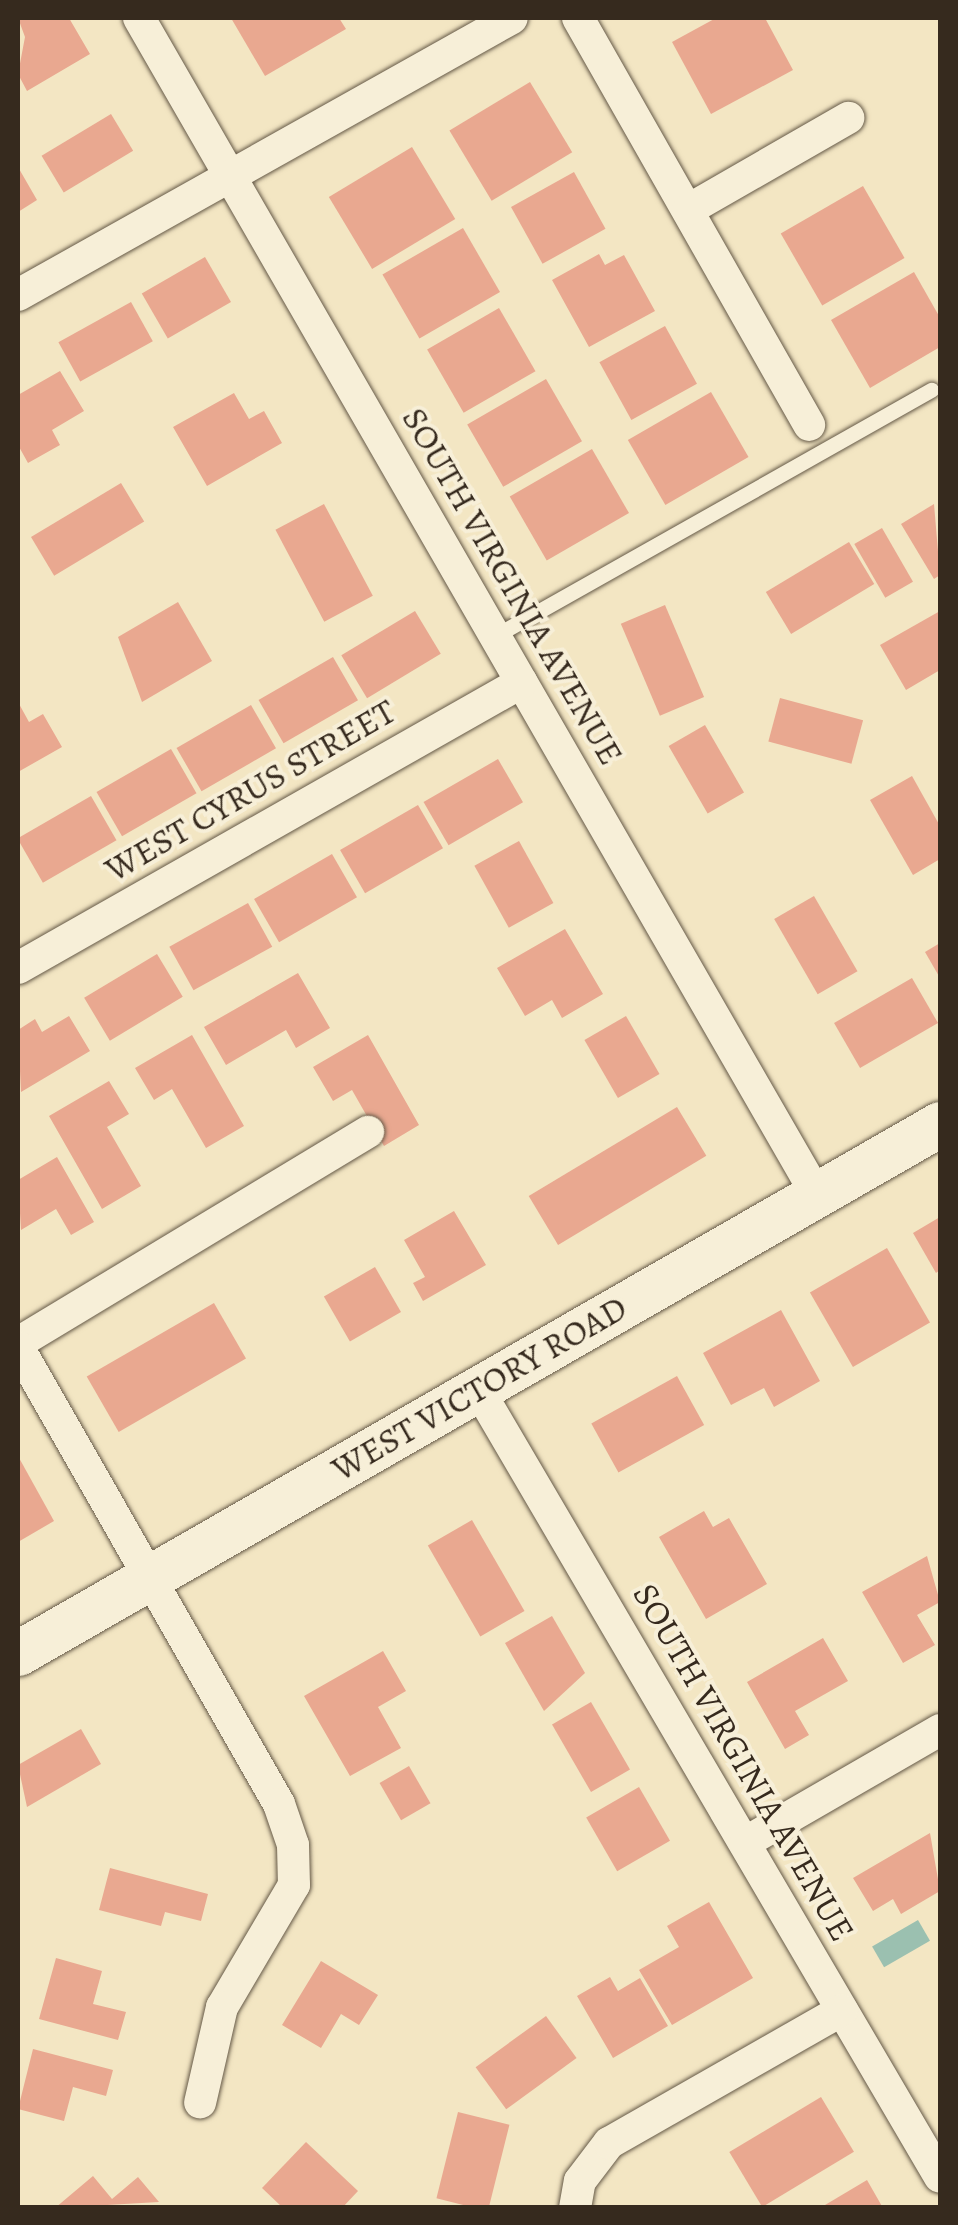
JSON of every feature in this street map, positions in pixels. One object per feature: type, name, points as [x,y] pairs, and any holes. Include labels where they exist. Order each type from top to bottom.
[{"type":"street","name":"SOUTH VIRGINIA AVENUE","points":[[139,18],[817,1195]]},
{"type":"street","points":[[18,295],[512,18]]},
{"type":"street","points":[[578,18],[808,425]]},
{"type":"street","points":[[688,210],[848,118]]},
{"type":"street","name":"WEST CYRUS STREET","points":[[18,968],[522,682]]},
{"type":"street","name":"WEST VICTORY ROAD","points":[[18,1653],[940,1124]]},
{"type":"street","points":[[200,2104],[222,2007],[294,1885],[293,1844],[280,1804],[18,1345],[368,1132]]},
{"type":"street","name":"SOUTH VIRGINIA AVENUE","points":[[478,1389],[940,2177]]},
{"type":"street","points":[[746,1842],[940,1730]]},
{"type":"street","points":[[575,2208],[580,2181],[610,2143],[842,2010]]},
{"type":"lane","points":[[495,636],[931,390]]},
{"type":"shaded area","points":[[918,1920],[930,1941],[884,1967],[872,1946]]},
{"type":"building","points":[[18,18],[69,18],[90,54],[27,91],[18,74],[25,37]]},
{"type":"building","points":[[231,18],[339,18],[346,29],[265,76]]},
{"type":"building","points":[[716,18],[765,18],[793,70],[711,114],[672,42]]},
{"type":"building","points":[[530,82],[572,152],[492,201],[449,130]]},
{"type":"building","points":[[111,114],[133,151],[64,193],[42,156]]},
{"type":"building","points":[[412,147],[455,219],[372,269],[329,197]]},
{"type":"building","points":[[18,167],[37,200],[18,212]]},
{"type":"building","points":[[574,172],[606,229],[543,264],[511,207]]},
{"type":"building","points":[[863,186],[904,258],[822,305],[781,234]]},
{"type":"building","points":[[463,228],[500,292],[419,339],[382,274]]},
{"type":"building","points":[[599,254],[605,265],[624,255],[655,311],[589,347],[552,280]]},
{"type":"building","points":[[205,257],[231,302],[168,339],[142,294]]},
{"type":"building","points":[[914,272],[939,316],[940,347],[870,388],[831,320]]},
{"type":"building","points":[[131,302],[153,341],[80,382],[58,342]]},
{"type":"building","points":[[499,308],[536,371],[464,413],[427,350]]},
{"type":"building","points":[[665,326],[697,384],[631,420],[599,362]]},
{"type":"building","points":[[60,371],[84,411],[52,430],[60,445],[28,463],[18,445],[18,395]]},
{"type":"building","points":[[546,379],[582,441],[503,487],[467,424]]},
{"type":"building","points":[[711,392],[748,457],[665,505],[628,440]]},
{"type":"building","points":[[234,393],[249,419],[264,411],[282,443],[207,486],[173,427]]},
{"type":"building","points":[[592,449],[629,513],[547,561],[510,496]]},
{"type":"building","points":[[121,483],[144,522],[54,576],[31,537]]},
{"type":"building","points":[[324,504],[373,596],[324,622],[275,530]]},
{"type":"building","points":[[934,504],[940,575],[934,579],[901,524]]},
{"type":"building","points":[[882,528],[913,582],[885,598],[854,544]]},
{"type":"building","points":[[849,542],[874,584],[791,634],[766,592]]},
{"type":"building","points":[[178,602],[212,661],[142,702],[118,637]]},
{"type":"building","points":[[665,605],[704,697],[660,716],[621,624]]},
{"type":"building","points":[[415,611],[441,654],[367,698],[341,655]]},
{"type":"building","points":[[940,611],[940,670],[906,690],[880,645]]},
{"type":"building","points":[[333,657],[358,700],[284,743],[259,700]]},
{"type":"building","points":[[780,698],[863,720],[851,764],[768,741]]},
{"type":"building","points":[[18,702],[29,722],[43,714],[62,747],[18,772]]},
{"type":"building","points":[[251,705],[276,748],[202,791],[177,748]]},
{"type":"building","points":[[705,725],[744,793],[708,814],[669,746]]},
{"type":"building","points":[[171,749],[196,793],[122,836],[97,792]]},
{"type":"building","points":[[498,759],[523,802],[449,845],[424,802]]},
{"type":"building","points":[[912,776],[940,826],[940,859],[913,875],[870,800]]},
{"type":"building","points":[[91,796],[116,840],[43,883],[18,838]]},
{"type":"building","points":[[418,805],[443,848],[365,893],[340,850]]},
{"type":"building","points":[[519,841],[553,903],[509,928],[474,866]]},
{"type":"building","points":[[332,854],[357,897],[279,942],[254,899]]},
{"type":"building","points":[[814,896],[858,971],[818,994],[774,919]]},
{"type":"building","points":[[248,903],[272,947],[194,990],[169,947]]},
{"type":"building","points":[[565,929],[603,994],[562,1018],[552,1000],[525,1016],[497,968]]},
{"type":"building","points":[[940,943],[940,978],[925,952]]},
{"type":"building","points":[[157,954],[183,997],[110,1041],[84,998]]},
{"type":"building","points":[[298,973],[330,1028],[296,1048],[286,1030],[226,1065],[204,1027]]},
{"type":"building","points":[[912,978],[938,1023],[860,1068],[834,1023]]},
{"type":"building","points":[[69,1016],[90,1051],[21,1092],[18,1030],[35,1019],[42,1032]]},
{"type":"building","points":[[626,1016],[660,1074],[618,1098],[584,1040]]},
{"type":"building","points":[[192,1035],[244,1126],[206,1148],[172,1089],[154,1100],[135,1068]]},
{"type":"building","points":[[368,1035],[419,1125],[384,1146],[352,1090],[333,1101],[313,1067]]},
{"type":"building","points":[[109,1081],[129,1114],[107,1127],[141,1186],[102,1209],[49,1116]]},
{"type":"building","points":[[677,1107],[706,1156],[558,1245],[529,1196]]},
{"type":"building","points":[[57,1157],[94,1222],[71,1235],[56,1209],[21,1230],[18,1180]]},
{"type":"building","points":[[454,1211],[486,1265],[423,1301],[413,1283],[425,1277],[404,1240]]},
{"type":"building","points":[[940,1217],[940,1270],[936,1273],[913,1233]]},
{"type":"building","points":[[887,1248],[930,1322],[853,1367],[810,1292]]},
{"type":"building","points":[[375,1267],[401,1312],[350,1342],[324,1296]]},
{"type":"building","points":[[214,1303],[246,1358],[119,1432],[87,1376]]},
{"type":"building","points":[[781,1310],[820,1381],[774,1407],[764,1388],[731,1405],[703,1353]]},
{"type":"building","points":[[677,1376],[704,1425],[618,1472],[591,1424]]},
{"type":"building","points":[[18,1456],[54,1521],[18,1542]]},
{"type":"building","points":[[704,1511],[713,1527],[729,1518],[767,1584],[706,1619],[659,1537]]},
{"type":"building","points":[[472,1520],[524,1611],[480,1636],[428,1546]]},
{"type":"building","points":[[927,1556],[940,1602],[917,1615],[935,1645],[903,1663],[862,1592]]},
{"type":"building","points":[[552,1616],[585,1673],[544,1711],[505,1643]]},
{"type":"building","points":[[823,1638],[848,1681],[795,1711],[809,1735],[785,1749],[747,1682]]},
{"type":"building","points":[[383,1651],[406,1691],[378,1707],[401,1748],[350,1776],[304,1696]]},
{"type":"building","points":[[591,1702],[630,1770],[591,1792],[552,1724]]},
{"type":"building","points":[[81,1729],[101,1764],[27,1807],[18,1765]]},
{"type":"building","points":[[409,1766],[430,1803],[401,1820],[380,1783]]},
{"type":"building","points":[[639,1787],[670,1841],[617,1871],[586,1817]]},
{"type":"building","points":[[930,1833],[940,1891],[901,1914],[893,1899],[873,1911],[853,1878]]},
{"type":"building","points":[[110,1868],[208,1894],[201,1921],[165,1912],[161,1926],[99,1910]]},
{"type":"building","points":[[709,1902],[753,1978],[672,2025],[639,1970],[679,1947],[667,1926]]},
{"type":"building","points":[[56,1958],[102,1971],[93,2004],[126,2012],[118,2040],[39,2019]]},
{"type":"building","points":[[321,1961],[378,1995],[359,2025],[341,2014],[321,2048],[282,2025]]},
{"type":"building","points":[[610,1977],[618,1991],[640,1978],[668,2026],[613,2058],[577,1996]]},
{"type":"building","points":[[546,2016],[577,2058],[506,2109],[476,2067]]},
{"type":"building","points":[[33,2049],[113,2070],[106,2096],[73,2087],[64,2121],[18,2109]]},
{"type":"building","points":[[821,2097],[854,2152],[762,2207],[729,2152]]},
{"type":"building","points":[[458,2112],[509,2125],[489,2208],[436,2198]]},
{"type":"building","points":[[306,2142],[358,2191],[342,2208],[283,2208],[262,2188]]},
{"type":"building","points":[[93,2176],[112,2199],[138,2177],[159,2202],[55,2208]]},
{"type":"building","points":[[867,2180],[883,2208],[820,2208]]}]
